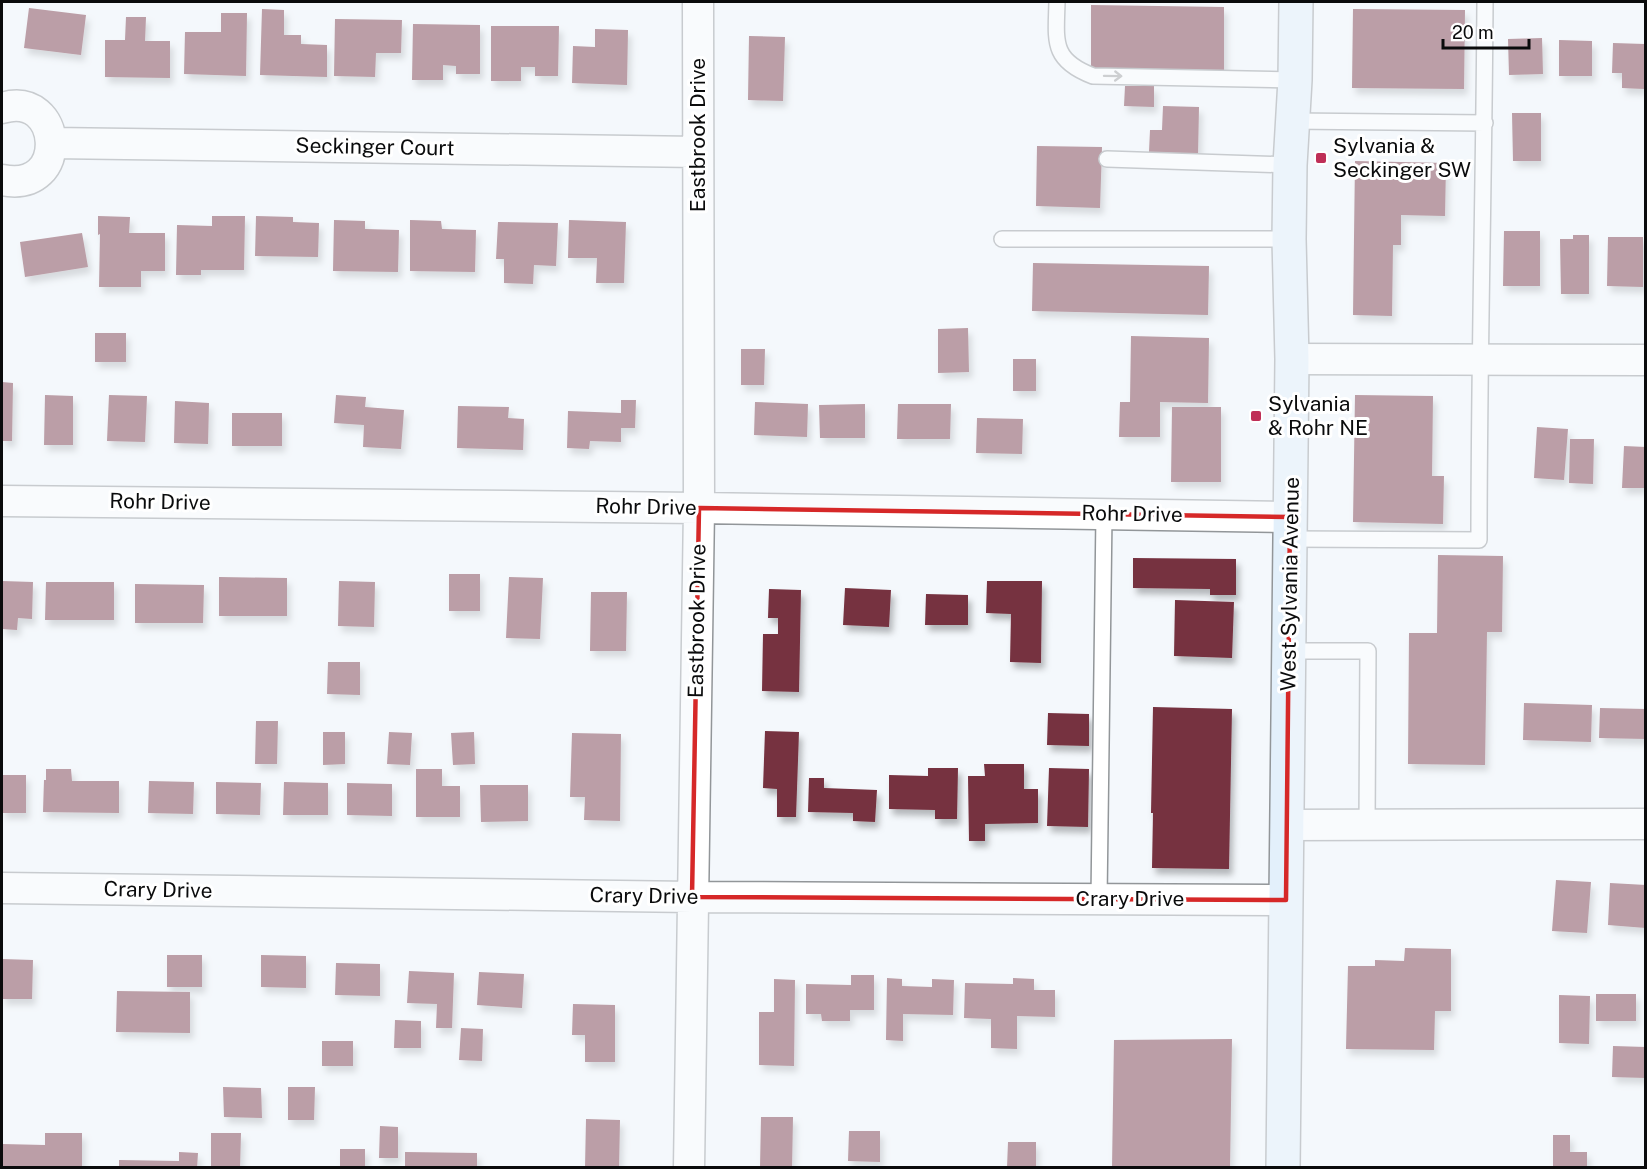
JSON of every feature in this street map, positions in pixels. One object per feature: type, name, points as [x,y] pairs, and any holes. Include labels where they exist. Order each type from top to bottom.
[{"type":"main road","name":"West Sylvania Avenue","points":[[1283,1167],[1292,359],[1289,239],[1296,2]]},
{"type":"street","name":"Eastbrook Drive","points":[[689,1167],[699,508],[698,2]]},
{"type":"street","points":[[2,108],[9,105],[24,106],[36,112],[46,123],[52,143],[48,161],[40,172],[30,179],[17,182],[2,180]]},
{"type":"street","name":"Seckinger Court","points":[[52,143],[698,152]]},
{"type":"street","points":[[1292,359],[1646,360]]},
{"type":"street","name":"Rohr Drive","points":[[2,501],[1104,514],[1290,528]]},
{"type":"street","points":[[1287,825],[1646,824]]},
{"type":"street","name":"Crary Drive","points":[[2,888],[692,897],[1286,900]]},
{"type":"lane","points":[[1057,2],[1056,34],[1061,55],[1076,69],[1093,76],[1295,80]]},
{"type":"lane","points":[[1290,528],[1479,540],[1479,360],[1485,123],[1485,2]]},
{"type":"lane","points":[[1292,121],[1485,123]]},
{"type":"lane","points":[[1107,159],[1290,165]]},
{"type":"lane","points":[[1002,239],[1289,239]]},
{"type":"lane","points":[[1099,899],[1104,514]]},
{"type":"lane","points":[[1289,651],[1368,651],[1367,825]]},
{"type":"highlighted area","points":[[699,508],[1290,517],[1286,900],[692,897]]},
{"type":"building","points":[[1091,5],[1224,7],[1224,71],[1091,69]]},
{"type":"building","points":[[29,8],[86,15],[81,55],[24,48]]},
{"type":"building","points":[[262,9],[284,10],[284,35],[301,35],[301,44],[327,45],[327,77],[260,75]]},
{"type":"building","points":[[1353,9],[1465,10],[1464,89],[1352,88]]},
{"type":"building","points":[[221,13],[247,13],[246,76],[184,74],[185,32],[221,32]]},
{"type":"building","points":[[126,17],[146,17],[145,41],[170,41],[170,78],[105,77],[105,40],[125,40]]},
{"type":"building","points":[[335,19],[402,20],[401,53],[376,53],[375,77],[334,76]]},
{"type":"building","points":[[413,24],[480,25],[480,74],[456,74],[456,66],[443,65],[443,80],[412,80]]},
{"type":"building","points":[[491,26],[559,26],[558,76],[535,76],[535,67],[521,67],[521,81],[491,81]]},
{"type":"building","points":[[595,29],[628,30],[627,85],[572,83],[573,46],[595,47]]},
{"type":"building","points":[[749,36],[785,37],[783,101],[748,100]]},
{"type":"building","points":[[1542,38],[1543,74],[1509,75],[1508,39]]},
{"type":"building","points":[[1559,40],[1592,41],[1592,76],[1559,76]]},
{"type":"building","points":[[1613,43],[1645,44],[1644,89],[1622,88],[1622,73],[1612,73]]},
{"type":"building","points":[[1125,86],[1154,86],[1154,107],[1124,106]]},
{"type":"building","points":[[1163,106],[1199,107],[1198,154],[1149,152],[1150,130],[1162,130]]},
{"type":"building","points":[[1512,113],[1541,113],[1541,161],[1513,161]]},
{"type":"building","points":[[1037,146],[1102,147],[1100,208],[1036,206]]},
{"type":"building","points":[[1355,161],[1446,163],[1445,216],[1401,215],[1401,245],[1393,245],[1392,316],[1353,315]]},
{"type":"building","points":[[98,216],[130,217],[129,233],[165,233],[165,271],[141,271],[141,287],[99,287]]},
{"type":"building","points":[[212,216],[245,216],[244,270],[201,270],[201,275],[176,275],[177,225],[212,226]]},
{"type":"building","points":[[256,216],[293,217],[293,222],[319,223],[318,257],[255,256]]},
{"type":"building","points":[[334,220],[365,221],[365,229],[399,230],[398,272],[333,271]]},
{"type":"building","points":[[410,220],[441,221],[442,229],[476,230],[475,272],[410,271]]},
{"type":"building","points":[[569,220],[626,222],[624,283],[596,283],[597,258],[568,258]]},
{"type":"building","points":[[498,222],[558,223],[556,266],[534,265],[533,284],[504,283],[504,259],[496,259]]},
{"type":"building","points":[[1504,231],[1540,231],[1540,286],[1503,286]]},
{"type":"building","points":[[82,233],[88,267],[25,277],[20,242]]},
{"type":"building","points":[[1573,235],[1589,235],[1589,294],[1561,294],[1560,239],[1573,239]]},
{"type":"building","points":[[1608,237],[1643,237],[1643,287],[1607,286]]},
{"type":"building","points":[[1033,263],[1209,266],[1208,315],[1032,311]]},
{"type":"building","points":[[968,328],[969,372],[938,373],[938,329]]},
{"type":"building","points":[[95,333],[126,333],[126,362],[95,362]]},
{"type":"building","points":[[1131,336],[1209,338],[1208,403],[1160,402],[1160,437],[1119,437],[1120,402],[1130,402]]},
{"type":"building","points":[[741,349],[765,349],[764,385],[741,385]]},
{"type":"building","points":[[1013,359],[1036,359],[1036,391],[1013,391]]},
{"type":"building","points":[[2,382],[13,383],[12,441],[2,441]]},
{"type":"building","points":[[45,395],[73,396],[73,445],[44,445]]},
{"type":"building","points":[[109,395],[147,396],[145,442],[107,441]]},
{"type":"building","points":[[336,395],[366,397],[365,407],[404,410],[401,449],[363,447],[364,425],[334,423]]},
{"type":"building","points":[[1355,395],[1433,396],[1432,476],[1444,476],[1443,524],[1353,522]]},
{"type":"building","points":[[621,400],[636,400],[635,428],[621,428],[621,442],[590,441],[589,449],[567,448],[568,411],[621,413]]},
{"type":"building","points":[[175,401],[209,403],[208,444],[174,443]]},
{"type":"building","points":[[755,402],[808,404],[807,437],[754,435]]},
{"type":"building","points":[[865,404],[865,438],[820,438],[819,405]]},
{"type":"building","points":[[898,404],[951,404],[950,439],[897,439]]},
{"type":"building","points":[[458,406],[509,407],[508,418],[524,419],[523,450],[457,448]]},
{"type":"building","points":[[1172,407],[1221,407],[1221,482],[1171,482]]},
{"type":"building","points":[[232,413],[282,413],[282,446],[232,446]]},
{"type":"building","points":[[977,418],[1023,419],[1022,454],[976,453]]},
{"type":"building","points":[[1537,427],[1568,429],[1564,480],[1534,478]]},
{"type":"building","points":[[1570,439],[1594,439],[1593,484],[1569,483]]},
{"type":"building","points":[[1624,446],[1646,447],[1644,488],[1622,488]]},
{"type":"building","points":[[1438,555],[1503,556],[1502,632],[1487,632],[1485,765],[1408,764],[1409,633],[1437,633]]},
{"type":"building","points":[[1133,558],[1236,559],[1236,595],[1210,595],[1210,589],[1133,588]]},
{"type":"building","points":[[449,574],[480,574],[480,611],[449,611]]},
{"type":"building","points":[[219,577],[287,578],[287,616],[219,616]]},
{"type":"building","points":[[509,577],[543,578],[540,639],[506,638]]},
{"type":"building","points":[[2,581],[33,582],[32,619],[18,618],[17,630],[2,629]]},
{"type":"building","points":[[339,581],[375,582],[374,627],[338,626]]},
{"type":"building","points":[[987,581],[1042,581],[1041,663],[1010,662],[1011,614],[986,613]]},
{"type":"building","points":[[46,582],[114,582],[114,620],[45,620]]},
{"type":"building","points":[[135,584],[204,585],[203,623],[135,623]]},
{"type":"building","points":[[845,588],[891,590],[889,627],[843,625]]},
{"type":"building","points":[[769,589],[801,590],[799,692],[762,691],[763,634],[778,634],[778,618],[768,618]]},
{"type":"building","points":[[591,592],[627,592],[626,651],[590,651]]},
{"type":"building","points":[[926,594],[968,595],[968,625],[925,625]]},
{"type":"building","points":[[1175,600],[1234,602],[1232,658],[1174,656]]},
{"type":"building","points":[[328,662],[360,662],[360,695],[327,694]]},
{"type":"building","points":[[1524,703],[1592,705],[1591,742],[1523,740]]},
{"type":"building","points":[[1153,707],[1232,709],[1229,869],[1152,868]]},
{"type":"building","points":[[1600,708],[1646,709],[1646,739],[1599,738]]},
{"type":"building","points":[[1048,713],[1089,714],[1089,746],[1047,745]]},
{"type":"building","points":[[256,721],[278,721],[277,764],[255,764]]},
{"type":"building","points":[[765,731],[799,732],[796,817],[777,817],[777,789],[763,788]]},
{"type":"building","points":[[323,732],[345,732],[345,764],[323,765]]},
{"type":"building","points":[[389,732],[412,733],[410,765],[387,764]]},
{"type":"building","points":[[474,732],[475,764],[453,765],[451,733]]},
{"type":"building","points":[[572,733],[621,734],[620,821],[584,820],[585,797],[570,797]]},
{"type":"building","points":[[984,764],[1024,764],[1024,789],[1038,789],[1038,823],[985,824],[985,841],[969,841],[968,776],[985,776]]},
{"type":"building","points":[[928,768],[958,768],[957,819],[935,819],[935,810],[889,809],[889,775],[928,776]]},
{"type":"building","points":[[1049,768],[1089,769],[1088,827],[1047,826]]},
{"type":"building","points":[[46,769],[71,769],[72,781],[119,781],[119,813],[43,812]]},
{"type":"building","points":[[416,769],[442,769],[442,786],[460,786],[460,817],[416,817]]},
{"type":"building","points":[[2,775],[26,775],[26,813],[2,813]]},
{"type":"building","points":[[809,778],[824,778],[824,788],[877,790],[875,822],[853,821],[853,813],[808,812]]},
{"type":"building","points":[[149,781],[194,782],[193,814],[148,813]]},
{"type":"building","points":[[216,782],[261,783],[260,815],[216,814]]},
{"type":"building","points":[[284,782],[328,783],[328,815],[283,815]]},
{"type":"building","points":[[347,783],[392,784],[392,816],[347,815]]},
{"type":"building","points":[[480,785],[528,785],[528,821],[481,822]]},
{"type":"building","points":[[1556,880],[1591,882],[1587,933],[1552,931]]},
{"type":"building","points":[[1610,883],[1646,885],[1646,928],[1608,925]]},
{"type":"building","points":[[1405,948],[1451,949],[1451,1011],[1435,1011],[1434,1050],[1346,1049],[1348,966],[1375,966],[1375,960],[1404,961]]},
{"type":"building","points":[[167,955],[202,955],[202,987],[167,987]]},
{"type":"building","points":[[261,955],[306,956],[306,988],[261,987]]},
{"type":"building","points":[[2,959],[33,960],[32,999],[2,999]]},
{"type":"building","points":[[336,963],[380,964],[380,996],[335,995]]},
{"type":"building","points":[[409,971],[454,973],[452,1028],[436,1028],[437,1004],[407,1003]]},
{"type":"building","points":[[479,972],[524,974],[522,1008],[477,1005]]},
{"type":"building","points":[[851,975],[874,975],[874,1010],[850,1010],[850,1021],[822,1021],[821,1014],[806,1014],[806,984],[851,985]]},
{"type":"building","points":[[887,978],[902,979],[902,986],[932,987],[932,979],[954,980],[953,1015],[903,1014],[903,1041],[886,1040]]},
{"type":"building","points":[[1013,978],[1034,979],[1034,990],[1055,990],[1055,1017],[1017,1016],[1017,1049],[991,1048],[991,1019],[964,1018],[965,983],[1013,984]]},
{"type":"building","points":[[774,979],[795,980],[794,1066],[759,1065],[759,1012],[774,1012]]},
{"type":"building","points":[[117,991],[190,992],[190,1033],[116,1032]]},
{"type":"building","points":[[1596,994],[1636,994],[1636,1021],[1596,1021]]},
{"type":"building","points":[[1559,995],[1590,996],[1589,1044],[1559,1043]]},
{"type":"building","points":[[573,1004],[615,1005],[615,1062],[585,1062],[585,1035],[572,1035]]},
{"type":"building","points":[[395,1020],[421,1021],[421,1048],[394,1048]]},
{"type":"building","points":[[461,1028],[483,1029],[482,1061],[459,1060]]},
{"type":"building","points":[[1232,1039],[1230,1168],[1112,1168],[1114,1040]]},
{"type":"building","points":[[322,1041],[353,1041],[353,1066],[322,1066]]},
{"type":"building","points":[[1613,1046],[1646,1047],[1646,1078],[1612,1077]]},
{"type":"building","points":[[223,1087],[261,1088],[262,1118],[224,1117]]},
{"type":"building","points":[[288,1087],[315,1087],[314,1120],[288,1120]]},
{"type":"building","points":[[761,1117],[793,1117],[792,1168],[760,1168]]},
{"type":"building","points":[[586,1119],[620,1120],[619,1168],[585,1168]]},
{"type":"building","points":[[380,1126],[398,1127],[398,1158],[379,1158]]},
{"type":"building","points":[[849,1131],[880,1131],[880,1162],[848,1161]]},
{"type":"building","points":[[45,1133],[82,1133],[82,1168],[2,1168],[2,1144],[45,1145]]},
{"type":"building","points":[[211,1133],[241,1133],[240,1168],[211,1168]]},
{"type":"building","points":[[1553,1135],[1570,1135],[1570,1152],[1587,1152],[1587,1168],[1553,1168]]},
{"type":"building","points":[[1008,1142],[1036,1142],[1036,1168],[1007,1168]]},
{"type":"building","points":[[340,1149],[365,1149],[365,1168],[340,1168]]},
{"type":"building","points":[[179,1152],[198,1153],[197,1168],[119,1168],[119,1160],[179,1161]]},
{"type":"building","points":[[405,1152],[477,1153],[477,1168],[405,1168]]},
{"type":"place","name":"Sylvania & Seckinger SW","points":[[1321,158]]},
{"type":"place","name":"Sylvania & Rohr NE","points":[[1256,416]]}]
